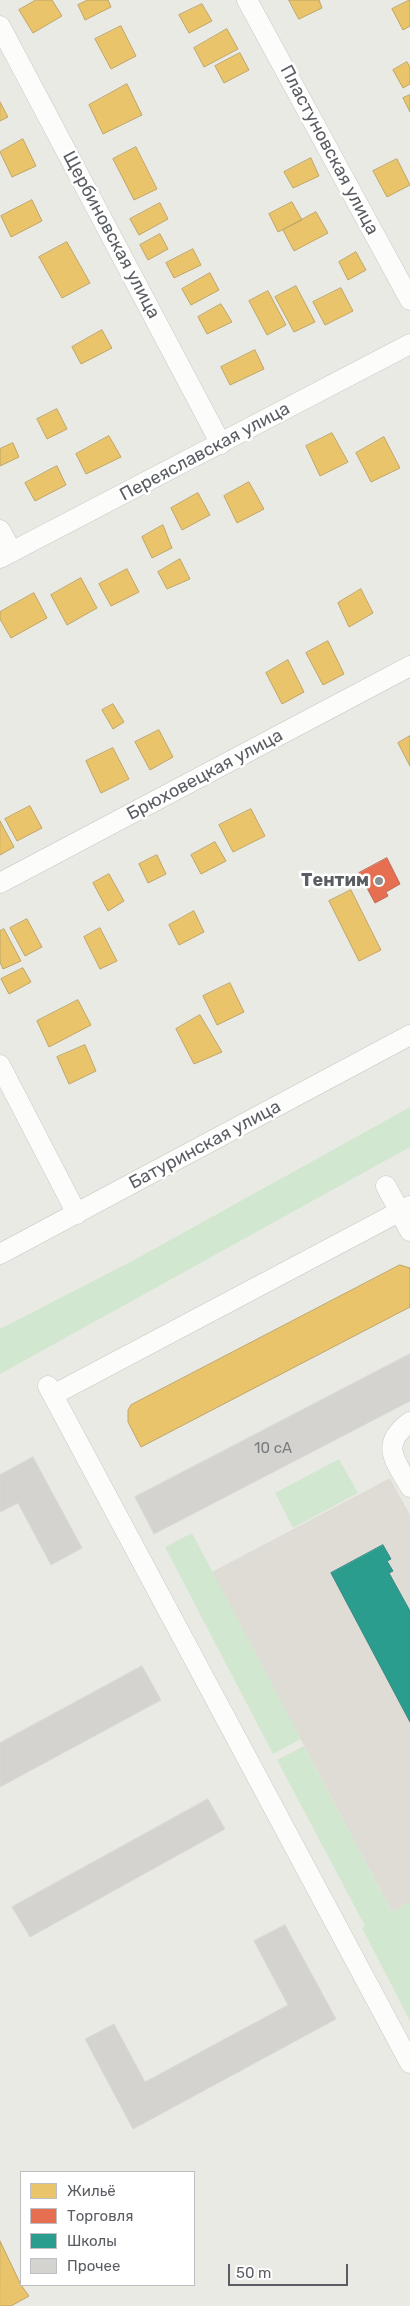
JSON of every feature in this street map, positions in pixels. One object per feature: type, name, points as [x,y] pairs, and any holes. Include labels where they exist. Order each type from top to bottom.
[{"type":"street","name":"Пластуновская улица","points":[[247,0],[410,300]]},
{"type":"street","name":"Щербиновская улица","points":[[0,26],[222,444]]},
{"type":"street","name":"Переяславская улица","points":[[6,555],[222,444],[410,344]]},
{"type":"street","points":[[0,530],[6,555]]},
{"type":"street","name":"Брюховецкая улица","points":[[0,883],[410,666]]},
{"type":"street","name":"Батуринская улица","points":[[0,1254],[410,1035]]},
{"type":"street","points":[[0,1065],[77,1214]]},
{"type":"street","points":[[386,1186],[405,1209],[410,1232]]},
{"type":"street","points":[[405,1209],[50,1391],[410,2063]]},
{"type":"street","points":[[410,1422],[396,1433],[392,1444],[392,1454],[410,1487]]},
{"type":"shaded area","points":[[390,1478],[410,1515],[410,1902],[392,1912],[212,1572]]},
{"type":"green space","points":[[410,1107],[410,1147],[0,1374],[0,1329],[136,1259]]},
{"type":"green space","points":[[339,1459],[358,1493],[293,1528],[275,1493]]},
{"type":"green space","points":[[192,1533],[301,1739],[273,1754],[165,1547]]},
{"type":"green space","points":[[304,1746],[392,1912],[410,1902],[410,2021],[362,1928],[365,1926],[277,1760]]},
{"type":"building: Жильё","points":[[36,0],[52,0],[62,16],[33,33],[19,10]]},
{"type":"building: Жильё","points":[[88,0],[108,0],[111,7],[85,20],[78,5]]},
{"type":"building: Жильё","points":[[289,0],[319,0],[322,8],[299,19]]},
{"type":"building: Жильё","points":[[410,0],[410,26],[403,30],[392,9]]},
{"type":"building: Жильё","points":[[202,4],[212,21],[189,33],[179,15]]},
{"type":"building: Жильё","points":[[121,26],[136,56],[111,69],[95,39]]},
{"type":"building: Жильё","points":[[227,29],[238,49],[204,67],[194,48]]},
{"type":"building: Жильё","points":[[240,53],[249,70],[224,83],[215,66]]},
{"type":"building: Жильё","points":[[407,62],[410,67],[410,84],[403,88],[393,70]]},
{"type":"building: Жильё","points":[[127,84],[142,115],[103,134],[89,105]]},
{"type":"building: Жильё","points":[[410,95],[410,112],[403,98]]},
{"type":"building: Жильё","points":[[0,102],[8,117],[0,121]]},
{"type":"building: Жильё","points":[[23,139],[36,166],[12,177],[0,152]]},
{"type":"building: Жильё","points":[[136,147],[157,189],[134,200],[113,159]]},
{"type":"building: Жильё","points":[[311,158],[319,176],[293,188],[284,172]]},
{"type":"building: Жильё","points":[[397,159],[410,185],[387,197],[373,171]]},
{"type":"building: Жильё","points":[[32,200],[42,221],[11,237],[1,216]]},
{"type":"building: Жильё","points":[[292,202],[302,220],[278,232],[269,214]]},
{"type":"building: Жильё","points":[[160,203],[168,219],[139,235],[130,219]]},
{"type":"building: Жильё","points":[[316,212],[328,233],[294,251],[283,230]]},
{"type":"building: Жильё","points":[[160,234],[168,249],[148,260],[140,245]]},
{"type":"building: Жильё","points":[[67,242],[90,283],[62,298],[39,257]]},
{"type":"building: Жильё","points":[[193,249],[201,265],[174,278],[166,263]]},
{"type":"building: Жильё","points":[[356,252],[366,270],[348,280],[339,262]]},
{"type":"building: Жильё","points":[[210,273],[219,290],[191,305],[182,289]]},
{"type":"building: Жильё","points":[[296,286],[315,322],[294,332],[275,297]]},
{"type":"building: Жильё","points":[[341,288],[353,311],[325,325],[313,302]]},
{"type":"building: Жильё","points":[[268,291],[286,325],[267,335],[249,301]]},
{"type":"building: Жильё","points":[[221,304],[232,322],[207,334],[198,317]]},
{"type":"building: Жильё","points":[[102,330],[112,348],[81,364],[72,347]]},
{"type":"building: Жильё","points":[[255,350],[264,369],[230,385],[221,367]]},
{"type":"building: Жильё","points":[[57,409],[67,429],[47,439],[37,419]]},
{"type":"building: Жильё","points":[[332,433],[348,462],[320,476],[306,446]]},
{"type":"building: Жильё","points":[[109,436],[121,457],[86,474],[76,454]]},
{"type":"building: Жильё","points":[[384,437],[400,468],[371,482],[356,453]]},
{"type":"building: Жильё","points":[[13,443],[19,457],[0,466],[0,449]]},
{"type":"building: Жильё","points":[[57,466],[66,485],[35,501],[25,483]]},
{"type":"building: Жильё","points":[[249,482],[264,509],[237,523],[224,496]]},
{"type":"building: Жильё","points":[[198,493],[210,515],[182,530],[171,508]]},
{"type":"building: Жильё","points":[[163,525],[172,548],[152,558],[142,537]]},
{"type":"building: Жильё","points":[[180,559],[190,579],[167,589],[158,572]]},
{"type":"building: Жильё","points":[[127,569],[139,592],[111,606],[99,584]]},
{"type":"building: Жильё","points":[[81,578],[97,608],[67,625],[51,595]]},
{"type":"building: Жильё","points":[[361,589],[373,613],[349,627],[338,603]]},
{"type":"building: Жильё","points":[[34,593],[47,618],[11,638],[0,619],[0,612]]},
{"type":"building: Жильё","points":[[328,641],[344,674],[323,685],[306,653]]},
{"type":"building: Жильё","points":[[288,660],[304,692],[282,704],[266,673]]},
{"type":"building: Жильё","points":[[113,704],[124,722],[113,729],[102,710]]},
{"type":"building: Жильё","points":[[159,730],[173,757],[150,770],[135,742]]},
{"type":"building: Жильё","points":[[410,736],[410,766],[398,743]]},
{"type":"building: Жильё","points":[[113,748],[129,779],[101,793],[86,761]]},
{"type":"building: Жильё","points":[[30,806],[42,828],[17,841],[5,819]]},
{"type":"building: Жильё","points":[[251,809],[265,836],[233,852],[219,825]]},
{"type":"building: Жильё","points":[[0,821],[14,847],[0,855]]},
{"type":"building: Жильё","points":[[215,842],[226,861],[201,874],[191,855]]},
{"type":"building: Жильё","points":[[157,855],[166,874],[148,883],[139,864]]},
{"type":"building: Жильё","points":[[109,874],[124,901],[108,911],[93,883]]},
{"type":"building: Жильё","points":[[351,890],[381,950],[359,961],[329,901]]},
{"type":"building: Жильё","points":[[194,911],[204,932],[179,945],[169,925]]},
{"type":"building: Жильё","points":[[27,919],[42,947],[25,956],[10,928]]},
{"type":"building: Жильё","points":[[100,928],[117,961],[100,969],[84,937]]},
{"type":"building: Жильё","points":[[4,929],[21,961],[3,969],[0,962],[0,931]]},
{"type":"building: Жильё","points":[[23,968],[31,982],[9,994],[1,979]]},
{"type":"building: Жильё","points":[[230,983],[244,1012],[217,1025],[203,996]]},
{"type":"building: Жильё","points":[[78,1000],[91,1025],[49,1047],[37,1021]]},
{"type":"building: Жильё","points":[[200,1015],[222,1052],[194,1064],[176,1029]]},
{"type":"building: Жильё","points":[[85,1045],[96,1071],[69,1084],[57,1057]]},
{"type":"building: Жильё","points":[[400,1265],[410,1268],[410,1307],[141,1447],[128,1422],[128,1410],[131,1405]]},
{"type":"building: Жильё","points":[[0,2241],[20,2286],[29,2296],[11,2306],[0,2306]]},
{"type":"building: Торговля","points":[[387,858],[400,884],[386,892],[388,896],[375,903],[359,873]]},
{"type":"building: Школы","points":[[383,1545],[391,1559],[387,1561],[393,1571],[389,1573],[410,1611],[410,1722],[331,1573]]},
{"type":"building: Прочее","points":[[410,1354],[410,1401],[154,1534],[135,1497]]},
{"type":"building: Прочее","points":[[33,1457],[82,1548],[51,1565],[18,1503],[0,1512],[0,1475]]},
{"type":"building: Прочее","points":[[142,1666],[161,1700],[0,1787],[0,1743]]},
{"type":"building: Прочее","points":[[208,1799],[225,1829],[30,1937],[12,1907]]},
{"type":"building: Прочее","points":[[285,1925],[336,2019],[133,2129],[85,2039],[114,2024],[145,2082],[288,2005],[254,1941]]},
{"type":"place","name":"Тентим","points":[[379,881]]}]
